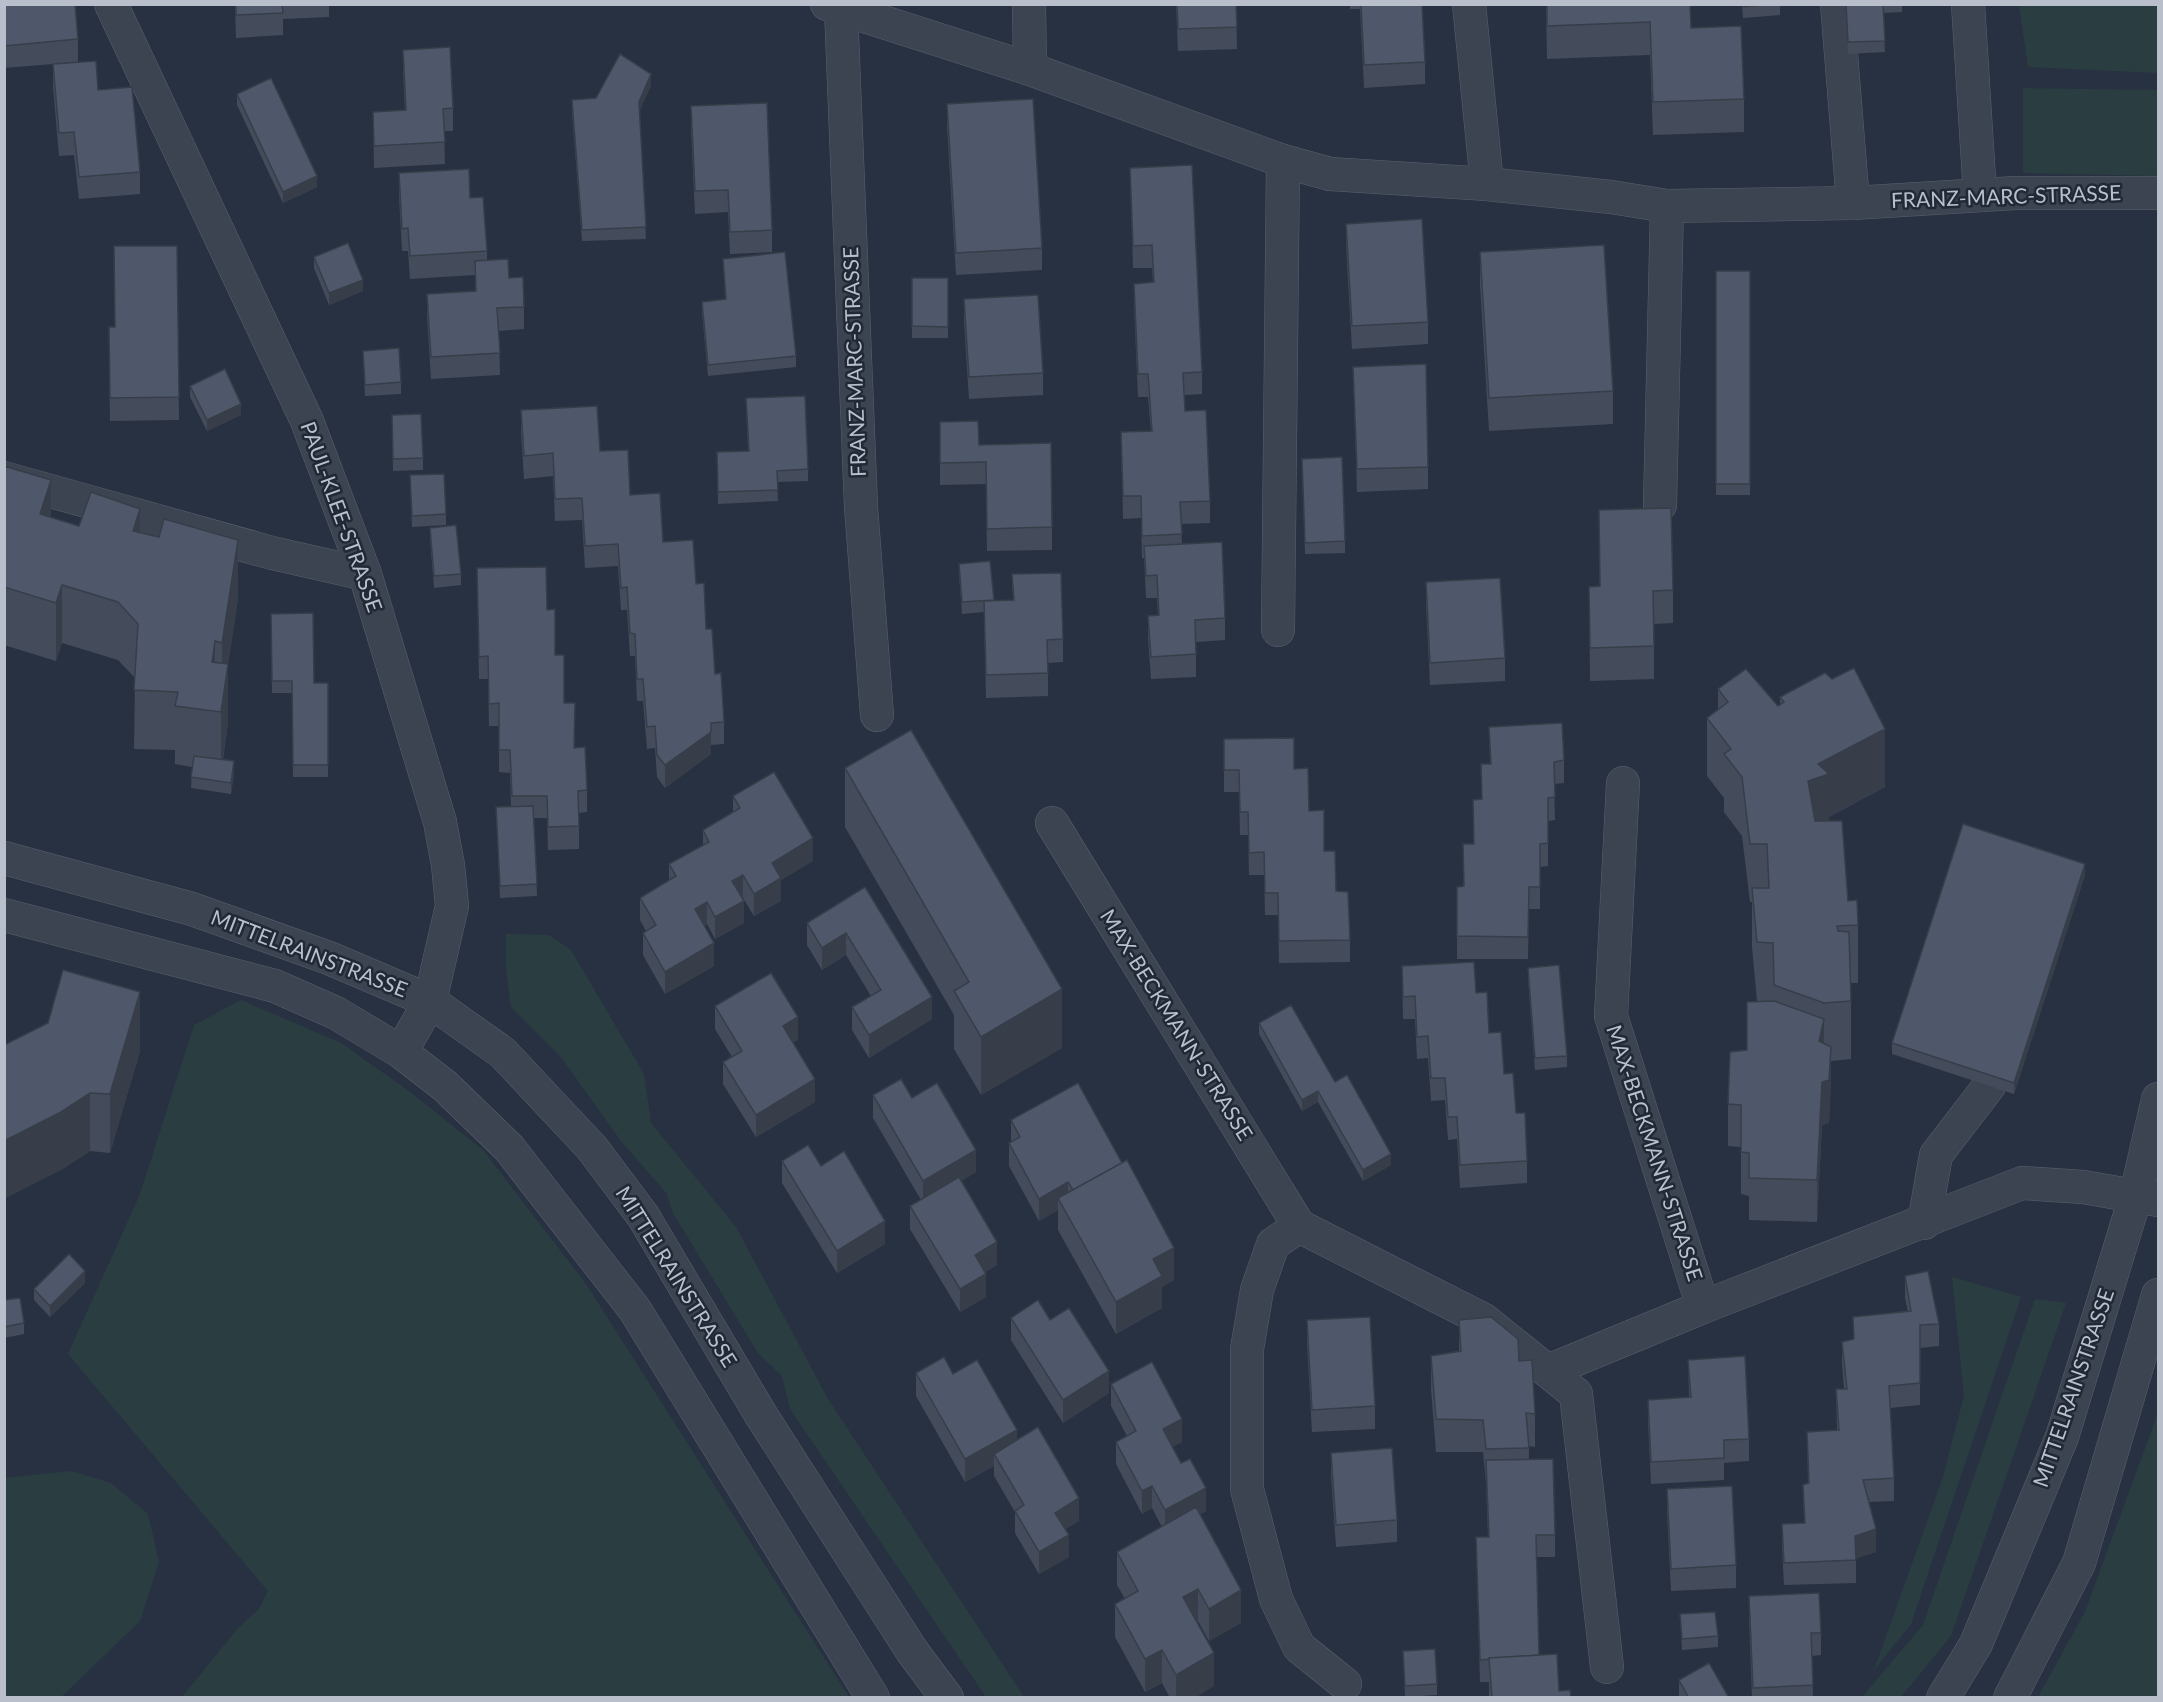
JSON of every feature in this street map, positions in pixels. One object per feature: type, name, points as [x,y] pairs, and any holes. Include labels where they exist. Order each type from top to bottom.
[{"type":"street","name":"PAUL-KLEE-STRASSE","points":[[111,4],[307,421],[364,574],[440,822],[448,865],[452,906],[430,1001],[401,1052]]},
{"type":"street","points":[[1029,4],[1030,69]]},
{"type":"street","points":[[1469,4],[1487,184]]},
{"type":"street","points":[[1837,4],[1853,203]]},
{"type":"street","points":[[1968,4],[1980,195]]},
{"type":"street","name":"FRANZ-MARC-STRASSE","points":[[878,715],[861,507],[834,7],[1030,69],[1282,161],[1330,174],[1487,184],[1667,206],[1853,203],[1980,195],[2158,193]]},
{"type":"street","points":[[1278,630],[1282,161]]},
{"type":"street","points":[[1660,505],[1667,206]]},
{"type":"street","points":[[4,478],[272,553],[364,574]]},
{"type":"street","name":"MAX-BECKMANN-STRASSE","points":[[1623,783],[1611,1016],[1703,1307]]},
{"type":"street","name":"MAX-BECKMANN-STRASSE","points":[[1052,823],[1299,1226]]},
{"type":"street","name":"MITTELRAINSTRASSE","points":[[4,858],[192,909],[328,958],[430,1001],[502,1053],[592,1148],[643,1216],[761,1415],[912,1651],[947,1698]]},
{"type":"street","name":"MITTELRAINSTRASSE","points":[[4,915],[275,986],[336,1013],[401,1052],[445,1086],[508,1148],[564,1215],[635,1310],[873,1698]]},
{"type":"street","points":[[1924,1223],[1936,1155],[1989,1086]]},
{"type":"street","name":"MITTELRAINSTRASSE","points":[[1943,1698],[1976,1644],[2062,1437],[2147,1198],[2158,1099]]},
{"type":"street","name":"MAX-BECKMANN-STRASSE","points":[[1548,1371],[1703,1307],[2022,1183],[2083,1187],[2147,1198]]},
{"type":"street","points":[[1345,1684],[1299,1647],[1276,1599],[1247,1489],[1247,1349],[1257,1290],[1273,1244],[1299,1226],[1484,1320],[1576,1394],[1606,1667]]},
{"type":"street","points":[[2010,1698],[2079,1563],[2158,1296]]},
{"type":"green space","points":[[2019,5],[2158,5],[2158,73],[2028,67]]},
{"type":"green space","points":[[2023,88],[2158,90],[2158,176],[2023,173]]},
{"type":"green space","points":[[506,934],[549,935],[571,950],[644,1074],[651,1123],[736,1227],[828,1399],[1024,1697],[986,1697],[790,1409],[782,1376],[758,1353],[673,1213],[667,1194],[621,1141],[561,1057],[511,1007],[506,970]]},
{"type":"green space","points":[[241,1000],[341,1043],[413,1094],[483,1150],[586,1284],[849,1697],[182,1697],[239,1627],[259,1609],[268,1591],[68,1354],[140,1194],[194,1025]]},
{"type":"green space","points":[[1952,1277],[2021,1297],[1911,1624],[1874,1670],[1943,1477],[1964,1396]]},
{"type":"green space","points":[[2035,1299],[2066,1303],[1951,1636],[1901,1697],[1862,1697],[1923,1625]]},
{"type":"green space","points":[[2158,1413],[2158,1697],[2038,1697],[2085,1612]]},
{"type":"green space","points":[[71,1471],[111,1483],[148,1514],[159,1562],[140,1621],[61,1697],[5,1697],[5,1478]]},
{"type":"building","points":[[4,4],[75,4],[78,39],[4,46]]},
{"type":"building","points":[[236,4],[282,4],[283,13],[236,15]]},
{"type":"building","points":[[1177,4],[1236,4],[1237,27],[1178,29]]},
{"type":"building","points":[[1361,4],[1422,4],[1425,62],[1364,65]]},
{"type":"building","points":[[1547,4],[1690,4],[1691,28],[1741,26],[1744,99],[1653,102],[1650,22],[1547,26]]},
{"type":"building","points":[[1743,4],[1774,4],[1743,7]]},
{"type":"building","points":[[1846,4],[1883,4],[1885,41],[1848,42]]},
{"type":"building","points":[[450,47],[453,108],[443,109],[445,142],[374,146],[373,112],[406,110],[403,50]]},
{"type":"building","points":[[620,54],[651,74],[639,102],[646,227],[582,230],[572,100],[596,98]]},
{"type":"building","points":[[96,61],[98,90],[132,87],[140,172],[79,177],[74,132],[59,133],[53,64]]},
{"type":"building","points":[[271,78],[317,176],[283,192],[237,94]]},
{"type":"building","points":[[1033,99],[1042,248],[956,253],[947,104]]},
{"type":"building","points":[[767,103],[772,230],[730,232],[728,190],[695,191],[691,106]]},
{"type":"building","points":[[1192,165],[1202,372],[1183,373],[1185,411],[1206,410],[1210,501],[1180,502],[1182,534],[1142,536],[1141,496],[1123,496],[1121,432],[1152,431],[1148,374],[1138,374],[1134,284],[1154,282],[1152,245],[1133,246],[1130,168]]},
{"type":"building","points":[[469,169],[470,198],[483,197],[487,251],[410,256],[408,228],[402,229],[399,173]]},
{"type":"building","points":[[1422,219],[1428,322],[1352,326],[1346,224]]},
{"type":"building","points":[[348,243],[363,280],[329,293],[314,257]]},
{"type":"building","points":[[1604,245],[1613,391],[1489,398],[1480,252]]},
{"type":"building","points":[[114,246],[177,246],[179,397],[110,398],[109,327],[115,327]]},
{"type":"building","points":[[785,252],[796,356],[708,365],[702,302],[726,299],[723,259]]},
{"type":"building","points":[[508,259],[509,278],[523,277],[524,307],[497,308],[500,353],[431,357],[427,294],[476,291],[475,261]]},
{"type":"building","points":[[1716,271],[1750,271],[1750,484],[1716,484]]},
{"type":"building","points":[[912,278],[948,278],[948,327],[912,326]]},
{"type":"building","points":[[1038,295],[1043,373],[969,377],[964,299]]},
{"type":"building","points":[[399,348],[401,382],[365,385],[363,351]]},
{"type":"building","points":[[1426,364],[1428,467],[1357,469],[1353,367]]},
{"type":"building","points":[[225,369],[241,404],[207,420],[190,386]]},
{"type":"building","points":[[805,396],[808,469],[777,471],[778,490],[718,492],[717,452],[749,451],[746,398]]},
{"type":"building","points":[[597,406],[600,451],[628,450],[630,495],[660,493],[663,542],[693,540],[696,584],[704,583],[706,629],[712,629],[715,674],[721,673],[724,722],[711,723],[711,732],[665,765],[657,755],[655,726],[647,727],[643,679],[637,679],[635,634],[630,633],[627,587],[621,588],[618,544],[585,546],[582,498],[555,499],[553,453],[524,456],[521,410]]},
{"type":"building","points":[[421,414],[423,458],[393,459],[392,415]]},
{"type":"building","points":[[978,421],[979,445],[1051,443],[1052,527],[987,529],[986,462],[940,463],[940,422]]},
{"type":"building","points":[[1342,457],[1345,541],[1305,543],[1302,459]]},
{"type":"building","points":[[4,466],[51,480],[40,514],[79,526],[91,492],[140,509],[133,531],[159,537],[164,519],[238,540],[222,643],[215,641],[212,662],[228,664],[221,712],[175,706],[178,692],[134,690],[138,624],[118,602],[62,585],[56,603],[4,587]]},
{"type":"building","points":[[444,474],[446,514],[412,516],[410,475]]},
{"type":"building","points":[[1671,508],[1673,590],[1653,591],[1654,646],[1590,648],[1589,587],[1600,586],[1599,510]]},
{"type":"building","points":[[456,525],[461,574],[434,576],[430,528]]},
{"type":"building","points":[[1222,542],[1225,618],[1195,620],[1196,654],[1151,657],[1148,616],[1159,615],[1157,575],[1146,576],[1144,546]]},
{"type":"building","points":[[990,561],[994,600],[962,602],[959,564]]},
{"type":"building","points":[[546,567],[547,610],[555,609],[555,655],[564,655],[564,703],[575,703],[574,748],[585,747],[587,790],[578,791],[579,826],[548,827],[547,796],[512,796],[510,750],[499,750],[499,703],[489,704],[488,656],[479,657],[477,568]]},
{"type":"building","points":[[1061,573],[1063,639],[1047,640],[1048,673],[986,675],[984,601],[1014,600],[1012,574]]},
{"type":"building","points":[[1500,578],[1505,658],[1430,663],[1426,582]]},
{"type":"building","points":[[313,613],[314,683],[328,683],[328,765],[293,765],[292,681],[272,681],[271,614]]},
{"type":"building","points":[[1854,668],[1885,729],[1818,764],[1829,774],[1808,781],[1815,821],[1842,821],[1848,901],[1857,900],[1858,925],[1837,926],[1838,931],[1849,932],[1851,1001],[1824,1003],[1774,985],[1773,943],[1757,942],[1752,888],[1769,888],[1767,844],[1750,844],[1742,777],[1724,754],[1731,749],[1707,718],[1728,702],[1718,689],[1746,669],[1778,706],[1784,702],[1780,697],[1825,673],[1832,679]]},
{"type":"building","points":[[1562,723],[1564,760],[1554,762],[1555,797],[1548,798],[1548,843],[1540,844],[1540,887],[1529,887],[1528,937],[1457,936],[1457,887],[1464,886],[1463,844],[1474,844],[1473,800],[1482,799],[1481,764],[1491,764],[1489,727]]},
{"type":"building","points":[[911,730],[1062,989],[981,1037],[954,991],[969,982],[845,768]]},
{"type":"building","points":[[1294,738],[1294,769],[1308,768],[1309,811],[1324,810],[1324,851],[1335,851],[1336,891],[1348,892],[1350,940],[1279,941],[1278,893],[1265,893],[1264,852],[1249,853],[1248,812],[1240,812],[1239,770],[1224,770],[1224,739]]},
{"type":"building","points":[[194,756],[234,761],[231,783],[191,777]]},
{"type":"building","points":[[774,772],[813,838],[772,863],[781,878],[754,894],[743,875],[732,881],[744,901],[715,917],[707,902],[695,909],[714,943],[665,972],[643,933],[656,925],[640,898],[676,876],[669,864],[709,842],[703,830],[740,808],[733,796]]},
{"type":"building","points":[[533,806],[537,884],[500,886],[496,807]]},
{"type":"building","points":[[1963,824],[2085,864],[2014,1083],[1892,1043]]},
{"type":"building","points":[[865,887],[932,997],[869,1035],[852,1007],[881,990],[846,933],[822,948],[807,923]]},
{"type":"building","points":[[1474,962],[1476,993],[1487,992],[1489,1033],[1501,1032],[1504,1074],[1513,1073],[1516,1113],[1525,1113],[1527,1161],[1460,1165],[1457,1117],[1448,1117],[1445,1078],[1431,1078],[1428,1036],[1417,1037],[1415,996],[1403,997],[1402,966]]},
{"type":"building","points":[[1559,965],[1567,1056],[1535,1058],[1528,968]]},
{"type":"building","points":[[63,970],[140,992],[110,1094],[90,1093],[61,1112],[4,1141],[4,1045],[48,1023]]},
{"type":"building","points":[[771,973],[798,1017],[783,1026],[815,1079],[756,1115],[723,1062],[742,1051],[715,1006]]},
{"type":"building","points":[[1774,1001],[1824,1019],[1819,1041],[1831,1047],[1829,1080],[1822,1082],[1817,1180],[1749,1178],[1749,1153],[1741,1152],[1741,1105],[1728,1104],[1730,1052],[1747,1050],[1747,1002]]},
{"type":"building","points":[[1291,1005],[1335,1082],[1347,1075],[1391,1154],[1363,1170],[1318,1091],[1302,1100],[1259,1023]]},
{"type":"building","points":[[901,1079],[912,1098],[937,1083],[976,1150],[923,1181],[873,1095]]},
{"type":"building","points":[[1078,1083],[1122,1163],[1073,1190],[1068,1182],[1039,1199],[1009,1143],[1020,1137],[1011,1120]]},
{"type":"building","points":[[808,1145],[821,1166],[844,1151],[885,1221],[837,1251],[782,1161]]},
{"type":"building","points":[[1127,1160],[1174,1248],[1153,1259],[1162,1276],[1116,1302],[1058,1198]]},
{"type":"building","points":[[959,1177],[997,1242],[975,1255],[986,1274],[960,1289],[910,1206]]},
{"type":"building","points":[[69,1254],[85,1271],[50,1306],[34,1289]]},
{"type":"building","points":[[1928,1271],[1939,1324],[1920,1325],[1920,1383],[1889,1386],[1894,1478],[1863,1480],[1876,1529],[1855,1536],[1856,1560],[1784,1563],[1782,1524],[1805,1523],[1803,1485],[1809,1483],[1807,1432],[1839,1430],[1836,1389],[1847,1389],[1842,1342],[1854,1339],[1853,1317],[1911,1311],[1905,1276]]},
{"type":"building","points":[[20,1298],[24,1323],[4,1327],[4,1300]]},
{"type":"building","points":[[1038,1300],[1050,1320],[1069,1308],[1109,1371],[1063,1400],[1011,1318]]},
{"type":"building","points":[[1370,1317],[1375,1406],[1312,1410],[1307,1320]]},
{"type":"building","points":[[1491,1317],[1518,1339],[1519,1361],[1532,1360],[1535,1414],[1526,1413],[1529,1448],[1486,1449],[1483,1420],[1436,1419],[1431,1356],[1461,1351],[1459,1320]]},
{"type":"building","points":[[1745,1356],[1749,1439],[1724,1440],[1724,1458],[1651,1462],[1648,1400],[1691,1397],[1688,1360]]},
{"type":"building","points":[[944,1357],[953,1374],[977,1360],[1017,1430],[965,1459],[916,1373]]},
{"type":"building","points":[[1152,1362],[1182,1419],[1163,1429],[1181,1463],[1190,1459],[1206,1488],[1165,1510],[1152,1486],[1142,1491],[1116,1442],[1136,1431],[1111,1384]]},
{"type":"building","points":[[1038,1427],[1079,1498],[1055,1513],[1069,1535],[1039,1552],[1015,1511],[1024,1505],[994,1454]]},
{"type":"building","points":[[1392,1448],[1397,1520],[1336,1525],[1331,1453]]},
{"type":"building","points":[[1553,1459],[1555,1535],[1536,1535],[1539,1655],[1480,1660],[1476,1537],[1489,1537],[1486,1460]]},
{"type":"building","points":[[1732,1486],[1736,1565],[1671,1569],[1667,1489]]},
{"type":"building","points":[[1196,1507],[1241,1590],[1209,1609],[1198,1589],[1183,1597],[1214,1653],[1176,1675],[1162,1650],[1145,1659],[1115,1604],[1138,1591],[1117,1552]]},
{"type":"building","points":[[1819,1593],[1821,1633],[1811,1633],[1813,1685],[1753,1688],[1749,1596]]},
{"type":"building","points":[[1715,1612],[1718,1636],[1682,1639],[1680,1614]]},
{"type":"building","points":[[1435,1649],[1437,1684],[1405,1686],[1403,1651]]},
{"type":"building","points":[[1557,1654],[1559,1691],[1570,1690],[1571,1698],[1492,1698],[1489,1658]]},
{"type":"building","points":[[1709,1663],[1729,1698],[1689,1698],[1679,1680]]}]
